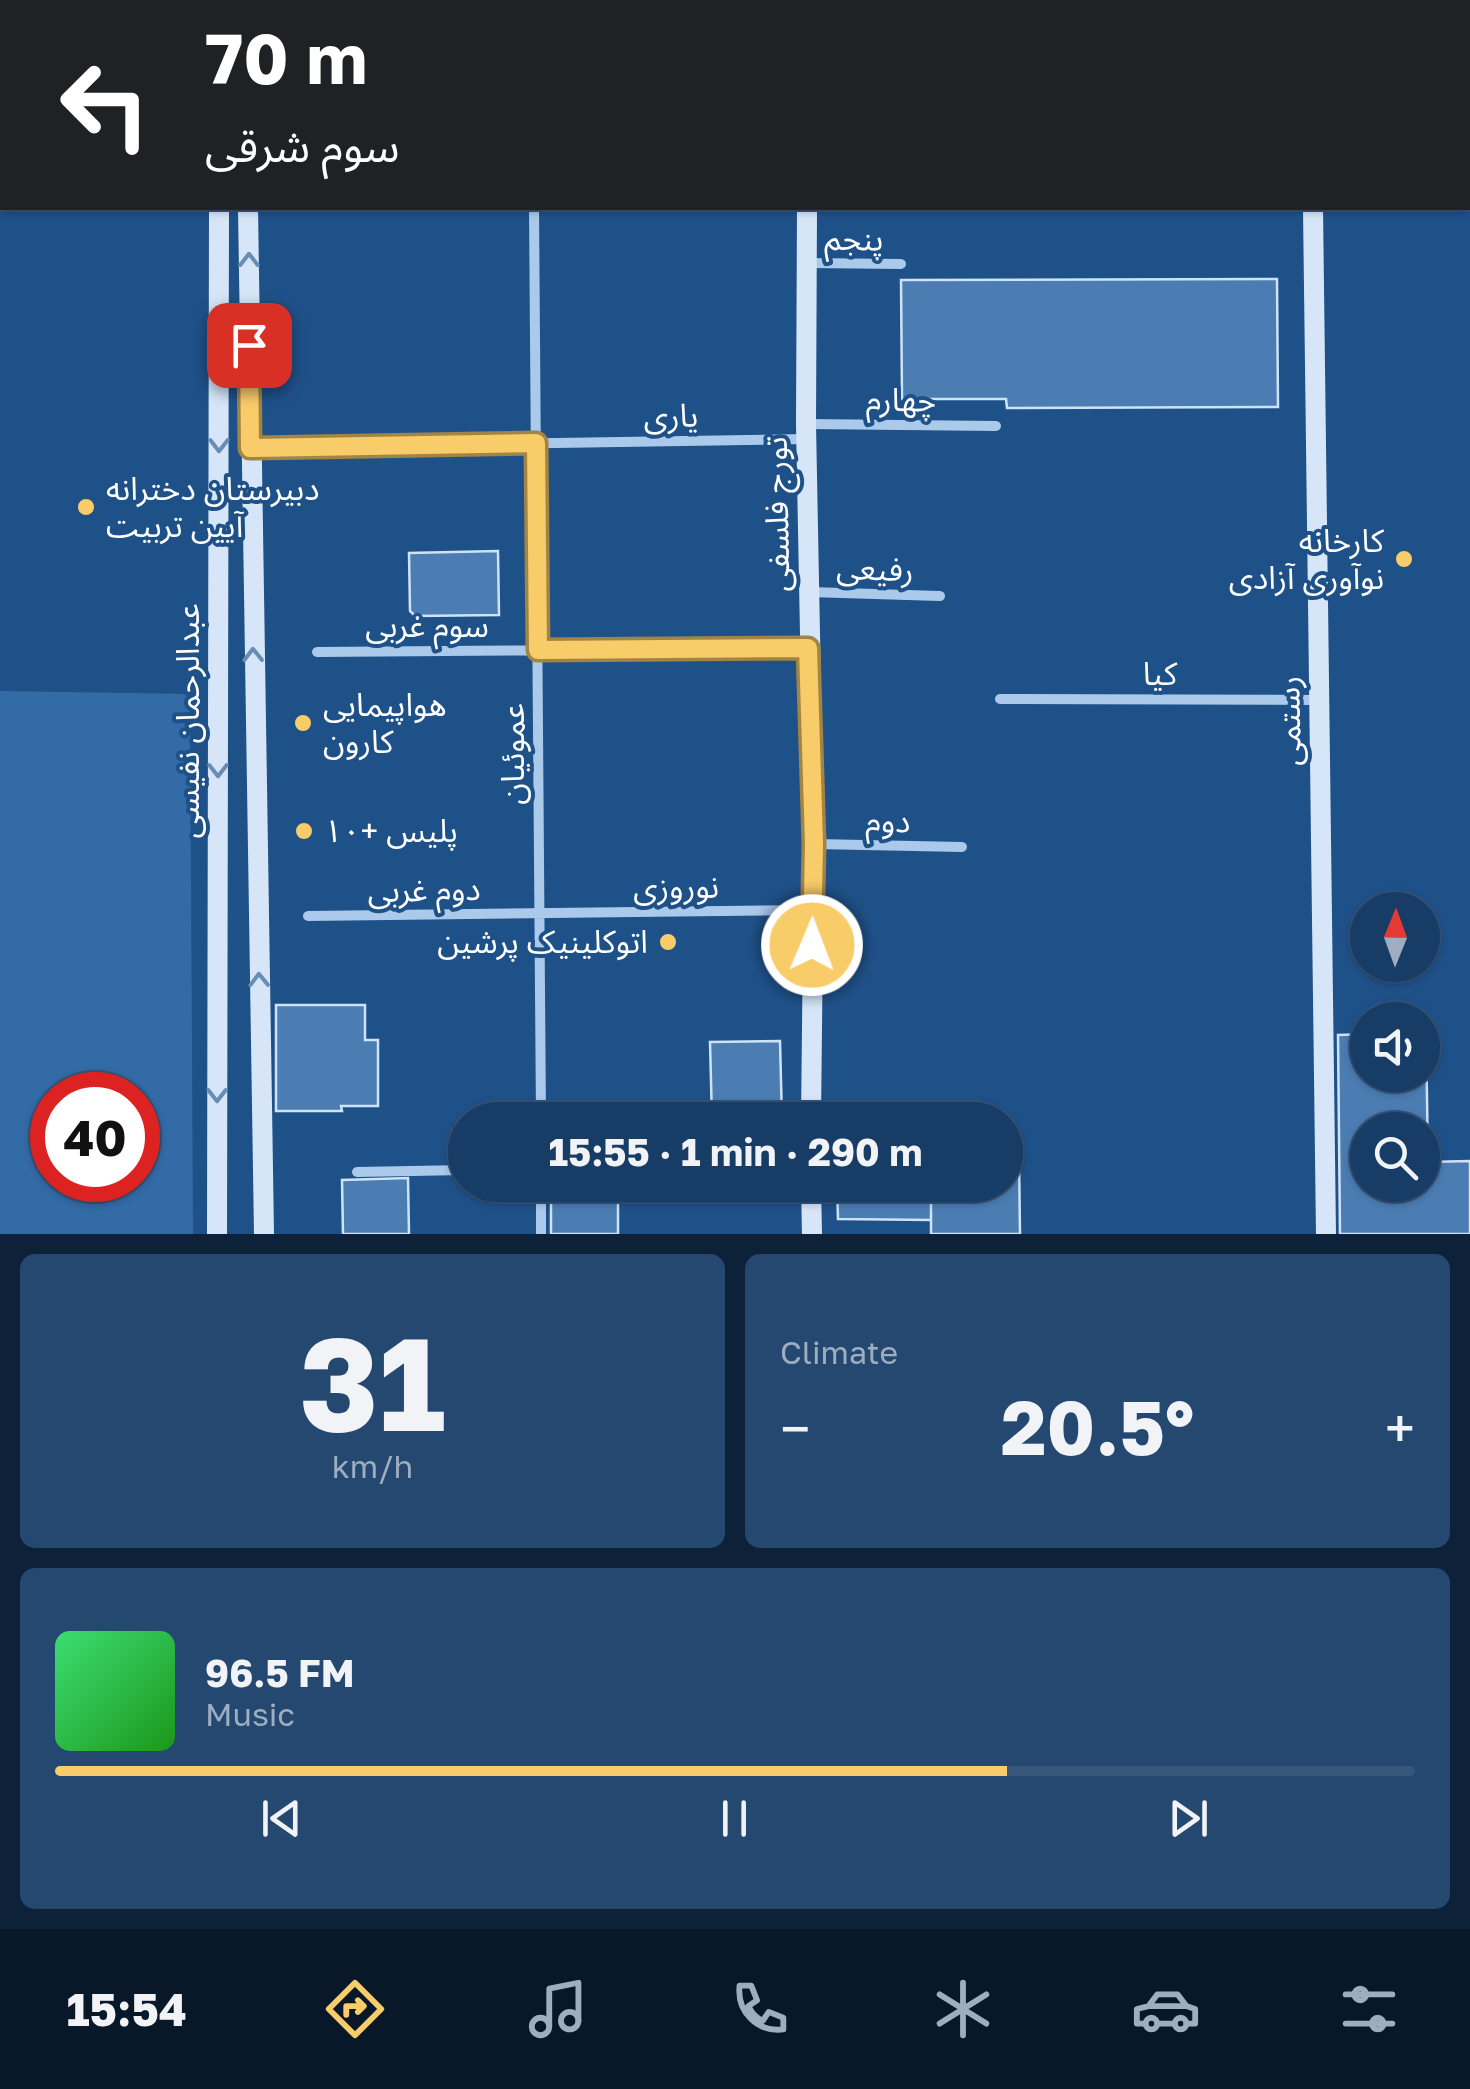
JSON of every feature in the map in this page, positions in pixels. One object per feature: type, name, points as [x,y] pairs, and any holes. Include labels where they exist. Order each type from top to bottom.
[{"type":"main road","name":"عبدالرحمان نفیسی","points":[[217,1234],[219,210]]},
{"type":"main road","name":"عبدالرحمان نفیسی","points":[[248,210],[264,1226]]},
{"type":"main road","name":"تورج فلسفی","points":[[806,210],[808,648],[814,844],[811,1102]]},
{"type":"main road","name":"رستمی","points":[[1313,210],[1326,1234]]},
{"type":"main road","points":[[811,1202],[812,1234]]},
{"type":"street","name":"عموئیان","points":[[534,210],[541,1102]]},
{"type":"street","name":"پنجم","points":[[806,263],[901,264]]},
{"type":"street","name":"چهارم","points":[[806,432],[996,426]]},
{"type":"street","name":"یاری","points":[[250,448],[536,443],[806,432]]},
{"type":"street","name":"رفیعی","points":[[808,592],[940,596]]},
{"type":"street","name":"سوم غربی","points":[[317,652],[808,648]]},
{"type":"street","name":"کیا","points":[[1000,698],[1319,700]]},
{"type":"street","name":"دوم","points":[[814,844],[962,847]]},
{"type":"street","name":"نوروزی","points":[[539,914],[813,910]]},
{"type":"street","name":"دوم غربی","points":[[308,916],[539,914]]},
{"type":"street","points":[[357,1172],[448,1170]]},
{"type":"street","points":[[541,1202],[542,1234]]},
{"type":"shaded area","points":[[0,691],[190,694],[193,1234],[0,1234]]},
{"type":"building","points":[[1277,279],[1278,407],[1007,408],[1006,399],[902,399],[901,280]]},
{"type":"building","points":[[498,551],[499,615],[415,616],[410,611],[409,553]]},
{"type":"building","points":[[276,1005],[365,1005],[365,1040],[378,1040],[378,1106],[341,1106],[342,1111],[276,1111]]},
{"type":"building","points":[[1338,1035],[1350,1035],[1350,1092],[1427,1092],[1427,1112],[1350,1112],[1350,1202],[1440,1202],[1440,1162],[1470,1161],[1470,1234],[1340,1234]]},
{"type":"building","points":[[780,1041],[782,1102],[712,1102],[710,1042]]},
{"type":"building","points":[[408,1178],[409,1234],[343,1234],[342,1180]]},
{"type":"building","points":[[551,1202],[618,1202],[618,1234],[551,1234]]},
{"type":"building","points":[[838,1202],[931,1202],[931,1220],[838,1219]]},
{"type":"building","points":[[931,1202],[1020,1202],[1020,1234],[931,1234]]},
{"type":"place","name":"دبیرستان دخترانه آیین تربیت","points":[[86,507]]},
{"type":"place","name":"کارخانه نوآوری آزادی","points":[[1404,559]]},
{"type":"place","name":"هواپیمایی کارون","points":[[303,723]]},
{"type":"place","name":"پلیس +۱۰","points":[[304,831]]},
{"type":"place","name":"اتوکلینیک پرشین","points":[[668,942]]},
{"type":"route","points":[[249,345],[250,448],[536,443],[538,650],[808,648],[814,844],[812,945]]}]
